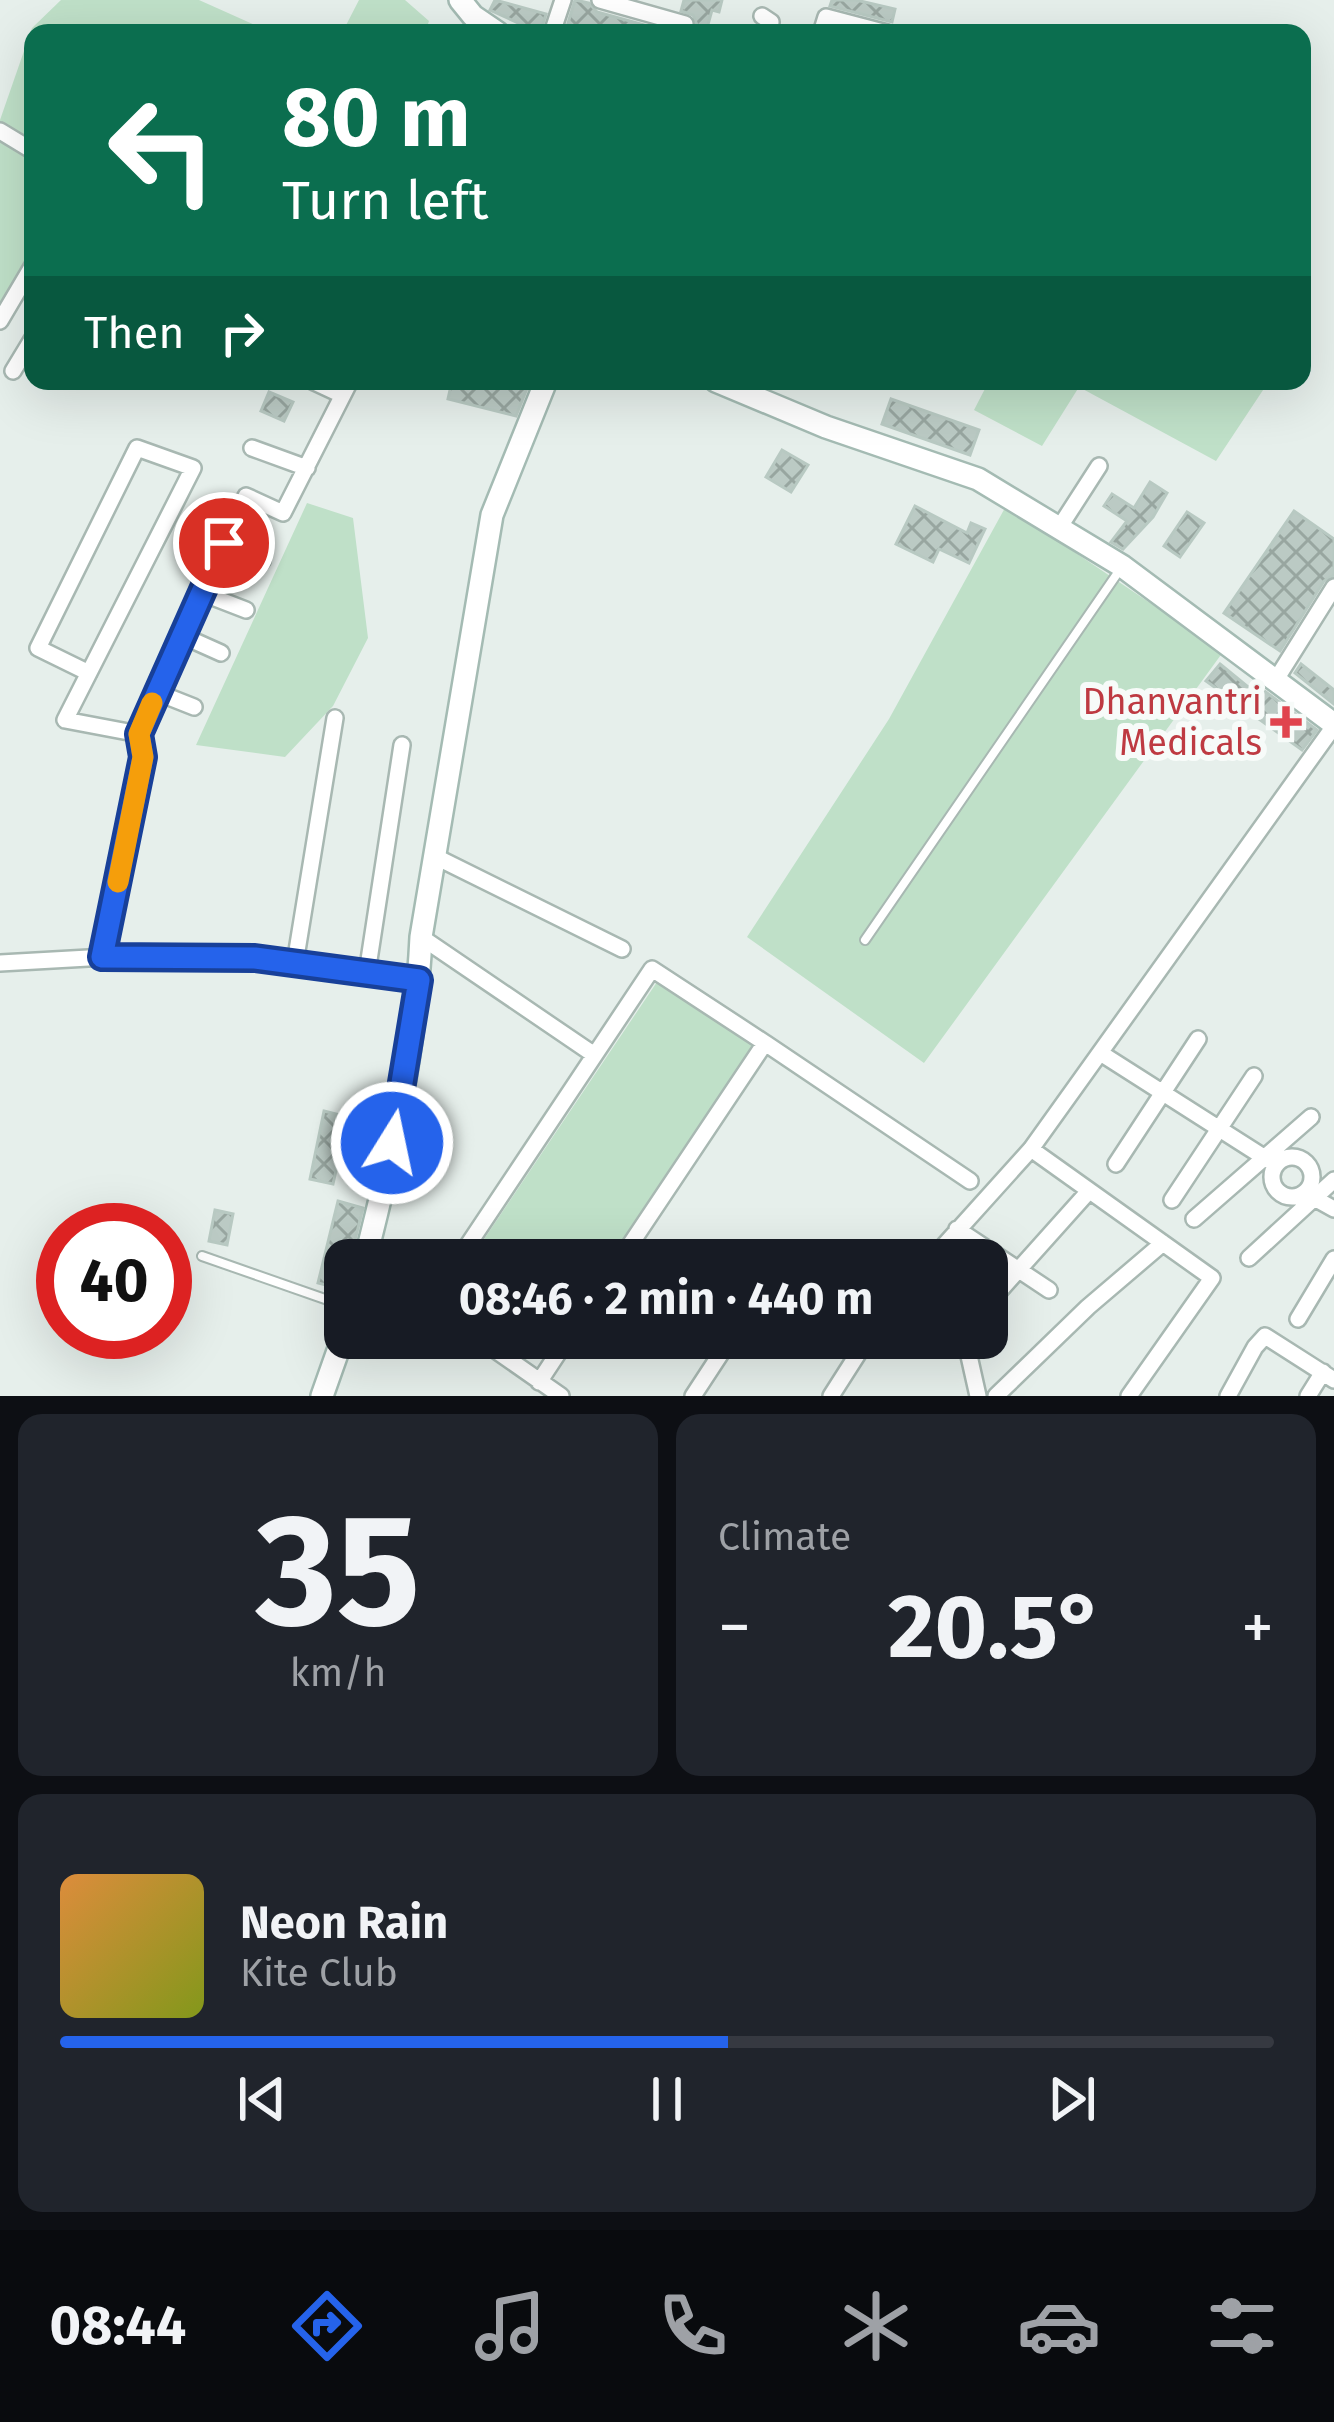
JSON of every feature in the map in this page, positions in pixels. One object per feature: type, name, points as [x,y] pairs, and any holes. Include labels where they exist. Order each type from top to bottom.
[{"type":"street","points":[[460,0],[485,24]]},
{"type":"street","points":[[600,0],[671,24],[680,0]]},
{"type":"street","points":[[762,16],[771,24]]},
{"type":"street","points":[[0,321],[24,280]]},
{"type":"street","points":[[13,371],[24,353]]},
{"type":"street","points":[[102,957],[143,757],[139,734],[156,692],[246,496],[283,513],[345,390]]},
{"type":"street","points":[[370,1239],[398,1111],[419,980],[421,937],[492,515],[542,390]]},
{"type":"street","points":[[738,390],[826,427],[978,479],[1122,566],[1334,725],[1102,1054],[1030,1149],[949,1239]]},
{"type":"street","points":[[300,434],[320,444]]},
{"type":"street","points":[[89,673],[38,648],[137,448],[193,468],[89,673],[65,720],[139,734]]},
{"type":"street","points":[[252,448],[307,468]]},
{"type":"street","points":[[1059,528],[1099,466]]},
{"type":"street","points":[[224,543],[262,561]]},
{"type":"street","points":[[1277,678],[1334,587]]},
{"type":"street","points":[[202,593],[246,610]]},
{"type":"street","points":[[182,636],[221,653]]},
{"type":"street","points":[[156,692],[194,707]]},
{"type":"street","points":[[295,963],[334,718]]},
{"type":"street","points":[[367,973],[402,745]]},
{"type":"street","points":[[434,856],[622,950]]},
{"type":"street","points":[[421,937],[593,1054]]},
{"type":"street","points":[[0,963],[102,957],[255,958],[419,980]]},
{"type":"street","points":[[472,1239],[652,969],[970,1181]]},
{"type":"street","points":[[1116,1164],[1198,1039]]},
{"type":"street","points":[[634,1239],[765,1043]]},
{"type":"street","points":[[1102,1054],[1270,1161],[1287,1157],[1306,1163],[1312,1181],[1310,1195]]},
{"type":"street","points":[[1172,1200],[1254,1076]]},
{"type":"street","points":[[1194,1219],[1270,1161],[1311,1117]]},
{"type":"street","points":[[1030,1149],[1211,1278],[1129,1396]]},
{"type":"street","points":[[1270,1161],[1271,1177],[1280,1194],[1310,1195],[1334,1209]]},
{"type":"street","points":[[1249,1258],[1310,1195],[1334,1180]]},
{"type":"street","points":[[1008,1283],[1089,1191]]},
{"type":"street","points":[[957,1229],[1049,1290]]},
{"type":"street","points":[[996,1396],[1088,1306],[1163,1244]]},
{"type":"street","points":[[1298,1319],[1334,1259]]},
{"type":"street","points":[[1228,1396],[1265,1336],[1328,1376],[1308,1396]]},
{"type":"street","points":[[322,1396],[335,1359]]},
{"type":"street","points":[[507,1359],[561,1396]]},
{"type":"street","points":[[539,1382],[554,1359]]},
{"type":"street","points":[[692,1396],[717,1359]]},
{"type":"street","points":[[831,1396],[855,1359]]},
{"type":"street","points":[[970,1359],[978,1396]]},
{"type":"lane","points":[[865,940],[1122,566]]},
{"type":"lane","points":[[202,1256],[324,1299]]},
{"type":"green space","points":[[61,0],[199,0],[253,24],[36,24]]},
{"type":"green space","points":[[359,0],[405,0],[429,21],[428,24],[347,24]]},
{"type":"green space","points":[[24,51],[24,271],[0,314],[0,120]]},
{"type":"green space","points":[[984,390],[1077,390],[1042,446],[974,410]]},
{"type":"green space","points":[[1085,390],[1263,390],[1216,461]]},
{"type":"green space","points":[[307,503],[353,518],[368,638],[333,706],[285,757],[196,745]]},
{"type":"green space","points":[[1006,506],[1223,652],[924,1063],[747,937],[889,719]]},
{"type":"green space","points":[[657,982],[753,1046],[623,1239],[484,1239]]},
{"type":"building","points":[[495,0],[546,14],[543,24],[520,24],[490,10]]},
{"type":"building","points":[[575,0],[589,3],[597,12],[640,24],[568,24]]},
{"type":"building","points":[[684,0],[722,0],[719,12],[712,10],[708,24],[697,24],[693,15],[681,11]]},
{"type":"building","points":[[832,0],[895,9],[892,22],[830,6]]},
{"type":"building","points":[[450,390],[526,390],[516,416],[448,399]]},
{"type":"building","points":[[269,392],[293,402],[284,421],[261,411]]},
{"type":"building","points":[[891,399],[979,430],[970,455],[882,424]]},
{"type":"building","points":[[782,450],[808,465],[791,492],[766,477]]},
{"type":"building","points":[[1150,482],[1167,493],[1153,517],[1123,549],[1111,542],[1127,521],[1104,506],[1112,494],[1134,508]]},
{"type":"building","points":[[915,506],[967,533],[971,523],[985,529],[969,563],[939,549],[933,562],[896,544]]},
{"type":"building","points":[[1294,511],[1334,539],[1334,575],[1324,581],[1280,651],[1224,613]]},
{"type":"building","points":[[1187,512],[1204,523],[1180,557],[1164,546]]},
{"type":"building","points":[[1220,664],[1259,696],[1263,690],[1317,730],[1302,750],[1206,681]]},
{"type":"building","points":[[1301,664],[1334,690],[1334,704],[1295,673]]},
{"type":"building","points":[[324,1111],[348,1117],[333,1184],[310,1179]]},
{"type":"building","points":[[338,1201],[363,1208],[355,1239],[329,1239]]},
{"type":"building","points":[[215,1210],[233,1214],[227,1245],[209,1241]]},
{"type":"slow traffic","points":[[118,882],[143,757],[139,734],[152,703]]},
{"type":"place","name":"Dhanvantri Medicals","points":[[1286,722]]},
{"type":"route","points":[[224,543],[139,734],[143,757],[102,957],[255,958],[419,980],[392,1143]]}]
